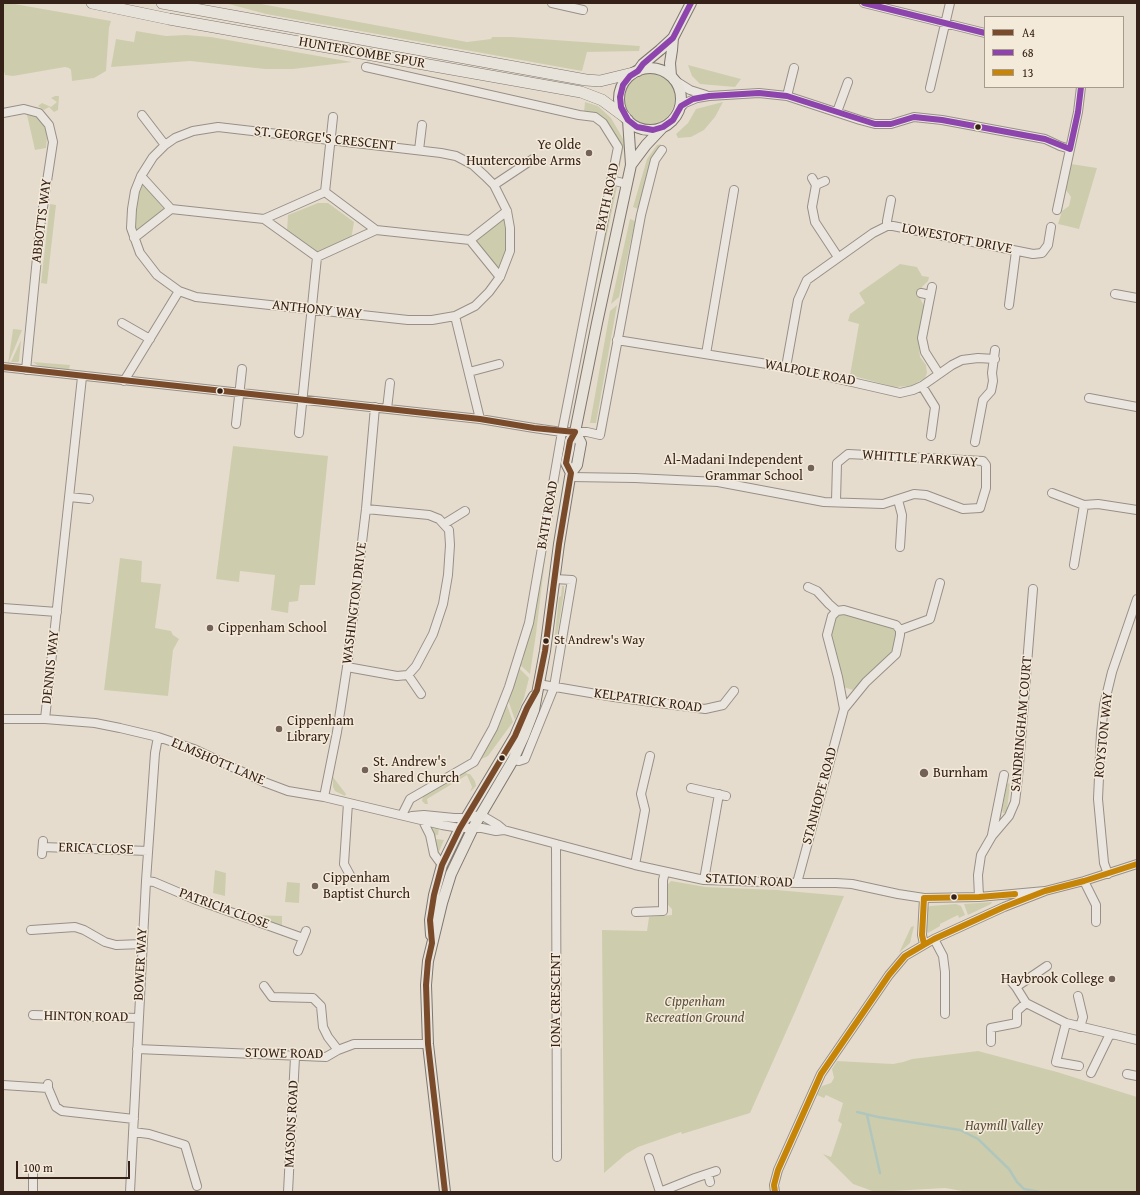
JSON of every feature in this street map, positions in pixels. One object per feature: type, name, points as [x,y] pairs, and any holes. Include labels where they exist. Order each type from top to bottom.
[{"type":"highway","name":"HUNTERCOMBE SPUR","points":[[92,3],[184,21],[581,92],[602,100],[627,119]]},
{"type":"highway","name":"HUNTERCOMBE SPUR","points":[[162,3],[586,80],[600,81],[636,72]]},
{"type":"main road","points":[[673,38],[670,63],[673,78],[680,94],[679,110],[673,120],[663,127],[652,130],[642,129],[627,119],[621,107],[620,92],[624,82],[673,38],[691,3]]},
{"type":"main road","points":[[636,72],[653,68],[664,72],[673,78]]},
{"type":"main road","name":"BATH ROAD","points":[[445,1192],[428,1044],[426,985],[428,961],[451,874],[480,815],[513,760],[534,710],[546,651],[559,544],[570,475],[566,463],[570,442],[575,432],[631,165],[627,119]]},
{"type":"main road","name":"BATH ROAD","points":[[631,165],[646,145],[663,127]]},
{"type":"main road","name":"BATH ROAD","points":[[432,943],[430,920],[434,895],[442,865],[460,828],[515,736],[538,687]]},
{"type":"street","points":[[552,3],[583,10]]},
{"type":"street","points":[[864,3],[984,32]]},
{"type":"street","points":[[930,88],[950,3]]},
{"type":"street","name":"BATH ROAD","points":[[366,68],[579,115],[595,117],[603,123],[618,147],[562,432],[529,623],[509,687],[492,728],[474,762],[410,800],[405,815]]},
{"type":"street","points":[[787,96],[794,68]]},
{"type":"street","points":[[673,78],[697,93],[709,96]]},
{"type":"street","points":[[837,112],[848,82]]},
{"type":"street","points":[[1058,210],[1063,200],[1081,88]]},
{"type":"street","points":[[679,110],[690,100],[709,96],[760,93],[787,96],[875,124],[891,124],[914,117],[942,120],[1046,139],[1070,149]]},
{"type":"street","name":"ABBOTTS WAY","points":[[3,113],[24,109],[39,113],[49,125],[53,142],[40,227],[26,370]]},
{"type":"street","points":[[142,115],[165,145]]},
{"type":"street","points":[[325,192],[334,117]]},
{"type":"street","points":[[419,150],[422,125]]},
{"type":"street","name":"ST. GEORGE'S CRESCENT","points":[[179,291],[157,275],[140,253],[131,228],[135,191],[141,176],[153,157],[165,145],[175,138],[193,132],[218,127],[441,153],[461,159],[473,165],[494,185],[508,211],[510,251],[500,277],[489,292],[475,306],[455,316]]},
{"type":"street","points":[[3,368],[375,407],[480,419],[562,432],[587,432],[600,435],[641,215],[655,160],[662,150]]},
{"type":"street","points":[[494,185],[533,159]]},
{"type":"street","points":[[141,176],[171,209],[264,218],[325,192]]},
{"type":"street","points":[[611,180],[627,184]]},
{"type":"street","points":[[825,181],[814,182],[812,207],[816,222],[838,257]]},
{"type":"street","points":[[706,354],[734,190]]},
{"type":"street","points":[[325,192],[376,230],[470,240],[508,211]]},
{"type":"street","points":[[887,226],[891,200]]},
{"type":"street","points":[[134,238],[171,209]]},
{"type":"street","points":[[264,218],[318,257]]},
{"type":"street","name":"LOWESTOFT DRIVE","points":[[786,368],[798,300],[806,280],[838,257],[887,226],[1033,254],[1042,253],[1048,245],[1051,227]]},
{"type":"street","points":[[318,257],[376,230]]},
{"type":"street","points":[[470,240],[500,277]]},
{"type":"street","points":[[1009,305],[1016,251]]},
{"type":"street","points":[[299,433],[318,257]]},
{"type":"street","points":[[124,381],[179,291]]},
{"type":"street","name":"ANTHONY WAY","points":[[179,291],[196,297],[408,320],[432,320],[455,316]]},
{"type":"street","points":[[921,293],[931,291],[922,338],[925,352],[939,374]]},
{"type":"street","points":[[1115,294],[1137,298]]},
{"type":"street","points":[[455,316],[480,419]]},
{"type":"street","points":[[122,323],[150,339]]},
{"type":"street","name":"WALPOLE ROAD","points":[[617,340],[786,368],[900,393],[922,386],[952,365],[962,360],[978,358],[995,359]]},
{"type":"street","points":[[975,442],[983,400],[991,392],[995,350]]},
{"type":"street","points":[[469,372],[499,364]]},
{"type":"street","points":[[236,424],[238,393],[242,369]]},
{"type":"street","name":"DENNIS WAY","points":[[45,719],[82,377]]},
{"type":"street","points":[[387,409],[390,383]]},
{"type":"street","points":[[922,386],[935,407],[931,436]]},
{"type":"street","points":[[1089,398],[1137,407]]},
{"type":"street","name":"WASHINGTON DRIVE","points":[[324,797],[337,732],[347,667],[366,509],[375,407]]},
{"type":"street","name":"WHITTLE PARKWAY","points":[[570,475],[718,482],[824,502],[836,501],[883,504],[914,494],[926,495],[963,509],[980,508],[986,488],[986,465],[983,461],[848,454],[837,463],[836,501]]},
{"type":"street","points":[[1052,493],[1084,504],[1098,504],[1137,510]]},
{"type":"street","points":[[69,497],[89,499]]},
{"type":"street","points":[[898,500],[902,515],[900,547]]},
{"type":"street","points":[[1074,565],[1084,504]]},
{"type":"street","points":[[347,667],[397,676],[408,675],[416,666],[433,634],[443,604],[448,575],[450,545],[449,530],[439,519],[428,515],[366,509]]},
{"type":"street","points":[[444,524],[466,511]]},
{"type":"street","points":[[513,760],[519,761],[525,759],[554,687],[572,580],[555,579]]},
{"type":"street","points":[[808,587],[817,591],[837,610],[844,610],[896,625],[900,630],[930,618],[940,583]]},
{"type":"street","name":"SANDRINGHAM COURT","points":[[979,897],[978,875],[981,855],[992,836],[1009,816],[1015,802],[1033,589]]},
{"type":"street","name":"ROYSTON WAY","points":[[1108,874],[1104,863],[1098,799],[1103,712],[1112,672],[1137,599]]},
{"type":"street","points":[[3,608],[57,612]]},
{"type":"street","name":"STANHOPE ROAD","points":[[837,610],[832,616],[826,635],[838,677],[844,710]]},
{"type":"street","name":"STANHOPE ROAD","points":[[797,883],[844,710],[866,682],[896,654],[900,630]]},
{"type":"street","points":[[408,675],[421,694]]},
{"type":"street","name":"KELPATRICK ROAD","points":[[538,687],[554,687],[705,709],[723,705],[734,691]]},
{"type":"street","name":"ELMSHOTT LANE","points":[[3,719],[45,719],[95,723],[158,737],[194,749],[264,782],[288,791],[324,797],[405,815],[423,821],[460,828]]},
{"type":"street","name":"BOWER WAY","points":[[130,1192],[142,944],[155,753],[158,737]]},
{"type":"street","points":[[635,865],[645,810],[641,794],[650,756]]},
{"type":"street","points":[[992,836],[1004,775]]},
{"type":"street","points":[[691,788],[722,795],[704,880]]},
{"type":"street","points":[[348,803],[344,864],[351,876]]},
{"type":"street","name":"ELMSHOTT LANE","points":[[405,815],[466,818]]},
{"type":"street","points":[[466,818],[480,815]]},
{"type":"street","name":"STATION ROAD","points":[[480,815],[504,830]]},
{"type":"street","points":[[423,821],[430,835],[434,854],[442,865]]},
{"type":"street","name":"STATION ROAD","points":[[460,828],[482,828],[496,831],[504,830],[635,865],[704,880],[852,884],[924,898],[998,896],[1045,891]]},
{"type":"street","name":"IONA CRESCENT","points":[[556,844],[557,1157]]},
{"type":"street","name":"ERICA CLOSE","points":[[43,847],[148,851]]},
{"type":"street","points":[[775,1192],[774,1185],[778,1170],[821,1074],[889,974],[905,956],[934,939],[1004,907],[1045,891],[1108,874],[1137,864]]},
{"type":"street","points":[[636,912],[663,911],[663,880],[665,872]]},
{"type":"street","name":"PATRICIA CLOSE","points":[[146,880],[194,899],[304,934],[298,951]]},
{"type":"street","points":[[1084,881],[1096,905],[1096,922]]},
{"type":"street","points":[[998,896],[1004,907]]},
{"type":"street","points":[[924,898],[922,935],[924,944]]},
{"type":"street","points":[[30,930],[75,927],[84,930],[105,942],[116,945],[142,944]]},
{"type":"street","points":[[934,939],[943,956],[945,972],[945,1014]]},
{"type":"street","points":[[1047,966],[1014,984],[1026,1003],[1066,1023],[1137,1040]]},
{"type":"street","points":[[264,986],[272,997],[313,998],[321,1006],[323,1027],[328,1037],[338,1050]]},
{"type":"street","points":[[1078,996],[1083,1017],[1080,1027]]},
{"type":"street","points":[[991,1042],[991,1028],[1017,1023],[1017,1010],[1026,1003]]},
{"type":"street","name":"HINTON ROAD","points":[[33,1015],[138,1018]]},
{"type":"street","points":[[1066,1023],[1056,1062],[1079,1066]]},
{"type":"street","points":[[1091,1073],[1110,1034]]},
{"type":"street","name":"STOWE ROAD","points":[[137,1048],[326,1058],[338,1050],[354,1044],[428,1044]]},
{"type":"street","name":"MASONS ROAD","points":[[288,1192],[296,1057]]},
{"type":"street","points":[[1127,1074],[1137,1075]]},
{"type":"street","points":[[3,1085],[48,1086],[56,1107],[62,1111],[134,1119]]},
{"type":"street","points":[[133,1132],[149,1134],[185,1145],[197,1186]]},
{"type":"street","points":[[649,1158],[660,1192],[716,1171]]},
{"type":"street","points":[[33,1171],[33,1192]]},
{"type":"street","points":[[708,1174],[710,1182]]},
{"type":"green space","points":[[3,3],[111,21],[109,28],[106,71],[94,78],[72,81],[71,70],[65,67],[13,76],[5,75],[3,68]]},
{"type":"green space","points":[[225,3],[256,3],[467,42],[491,39],[492,37],[512,37],[640,46],[639,51],[587,52],[582,71],[266,14]]},
{"type":"green space","points":[[136,31],[166,36],[186,35],[211,37],[352,62],[293,69],[265,69],[190,61],[111,67],[116,39],[134,42]]},
{"type":"green space","points":[[688,65],[741,79],[735,87],[700,84],[692,76]]},
{"type":"green space","points":[[649,72],[659,74],[667,80],[673,88],[675,98],[673,108],[667,116],[659,122],[649,124],[639,122],[631,116],[625,108],[623,98],[625,88],[631,80],[639,74]]},
{"type":"green space","points":[[59,96],[58,110],[54,112],[49,107],[44,110],[38,106],[42,103],[51,107],[57,102],[51,98]]},
{"type":"green space","points":[[585,102],[598,106],[611,118],[625,142],[618,174],[616,171],[621,147],[607,125],[584,112]]},
{"type":"green space","points":[[723,102],[715,117],[704,130],[691,137],[678,138],[676,134],[688,123],[696,109]]},
{"type":"green space","points":[[28,113],[37,117],[45,126],[47,138],[46,148],[35,150],[27,115]]},
{"type":"green space","points":[[661,144],[652,159],[638,209],[633,207],[647,159],[657,145]]},
{"type":"green space","points":[[1071,164],[1097,168],[1079,229],[1058,224],[1062,211],[1069,206],[1071,197],[1066,190]]},
{"type":"green space","points":[[140,184],[144,185],[164,209],[164,211],[138,232],[136,231],[134,217]]},
{"type":"green space","points":[[617,187],[593,300],[587,314],[613,188]]},
{"type":"green space","points":[[318,203],[328,203],[354,222],[351,240],[323,252],[312,251],[287,231],[288,215]]},
{"type":"green space","points":[[50,204],[56,205],[47,284],[41,283]]},
{"type":"green space","points":[[630,219],[635,221],[619,297],[611,304]]},
{"type":"green space","points":[[503,220],[505,222],[505,253],[500,268],[496,270],[475,242]]},
{"type":"green space","points":[[900,264],[917,267],[922,276],[929,277],[928,281],[922,287],[920,298],[924,306],[918,337],[920,357],[926,365],[927,373],[925,378],[911,386],[894,387],[850,375],[859,324],[848,321],[850,314],[865,303],[859,293]]},
{"type":"green space","points":[[617,305],[596,423],[590,423],[610,311]]},
{"type":"green space","points":[[13,329],[22,330],[8,364]]},
{"type":"green space","points":[[21,340],[19,361],[11,362]]},
{"type":"green space","points":[[33,362],[70,365],[69,370],[40,367]]},
{"type":"green space","points":[[233,446],[328,456],[315,585],[300,585],[298,601],[289,602],[288,613],[271,610],[275,575],[240,571],[239,582],[216,579]]},
{"type":"green space","points":[[549,525],[530,674],[519,664],[522,663],[536,600]]},
{"type":"green space","points":[[120,558],[142,561],[141,582],[161,584],[155,628],[171,631],[173,635],[179,639],[173,650],[168,696],[104,690]]},
{"type":"green space","points":[[562,586],[564,586],[564,592],[556,642],[554,642],[559,597],[561,596]]},
{"type":"green space","points":[[842,614],[893,628],[897,634],[893,651],[853,690],[843,687],[830,634],[835,617]]},
{"type":"green space","points":[[518,667],[529,678],[524,698],[515,720],[507,697],[510,696],[519,672]]},
{"type":"green space","points":[[506,702],[513,722],[488,756],[477,761]]},
{"type":"green space","points":[[463,771],[470,774],[475,781],[476,786],[470,792],[472,787],[467,775],[427,799],[428,804],[425,804],[422,801],[423,796]]},
{"type":"green space","points":[[333,777],[346,794],[345,796],[335,791],[333,787]]},
{"type":"green space","points":[[1009,783],[1010,786],[1007,809],[1005,813],[1003,813],[1002,810],[1007,784]]},
{"type":"green space","points":[[430,826],[439,828],[436,839],[444,840],[438,854]]},
{"type":"green space","points":[[215,870],[226,873],[225,896],[213,893]]},
{"type":"green space","name":"Cippenham Recreation Ground","points":[[671,881],[706,887],[777,890],[844,896],[750,1113],[682,1134],[681,1132],[638,1147],[626,1154],[604,1173],[602,930],[647,931],[649,917],[672,915],[672,909],[667,904],[667,885]]},
{"type":"green space","points":[[287,882],[300,883],[299,903],[285,902]]},
{"type":"green space","points":[[992,902],[991,904],[968,915],[964,904]]},
{"type":"green space","points":[[956,904],[961,906],[965,915],[959,918],[958,915],[940,924],[940,926],[928,933],[927,908],[930,906]]},
{"type":"green space","points":[[253,916],[282,916],[282,926]]},
{"type":"green space","points":[[914,926],[910,943],[899,953],[911,927]]},
{"type":"green space","name":"Haymill Valley","points":[[978,1051],[1057,1072],[1137,1097],[1137,1192],[968,1192],[945,1188],[875,1192],[853,1184],[823,1154],[831,1157],[842,1124],[838,1121],[843,1103],[826,1095],[824,1098],[817,1095],[822,1086],[831,1083],[834,1078],[832,1069],[837,1061],[893,1064],[912,1059]]},
{"type":"waterway","points":[[857,1112],[878,1117],[960,1130],[978,1139],[1009,1169],[1017,1182],[1024,1189],[1040,1192]]},
{"type":"waterway","points":[[867,1115],[880,1173]]},
{"type":"transit line","name":"68","points":[[691,3],[673,38],[643,64],[638,71],[630,76],[623,85],[620,97],[621,107],[628,120],[637,127],[653,130],[663,127],[673,120],[681,106],[693,99],[709,96],[759,93],[787,96],[875,124],[891,124],[914,117],[942,120],[1045,139],[1070,149]]},
{"type":"transit line","name":"68","points":[[864,3],[984,33]]},
{"type":"transit line","name":"68","points":[[1070,149],[1078,112],[1081,88]]},
{"type":"transit line","name":"A4","points":[[3,367],[480,419],[534,428],[575,432]]},
{"type":"transit line","name":"A4","points":[[445,1192],[428,1044],[426,985],[428,961],[432,943],[430,920],[434,895],[442,865],[460,828],[515,736],[527,708],[537,690],[545,651],[559,544],[571,473],[566,463],[570,441],[575,432]]},
{"type":"transit line","name":"13","points":[[775,1192],[774,1185],[778,1170],[821,1074],[889,975],[905,956],[934,939],[1004,907],[1045,891],[1084,881],[1137,864]]},
{"type":"transit line","name":"13","points":[[924,944],[922,935],[924,898],[979,897],[1015,894]]},
{"type":"place","name":"Ye Olde Huntercombe Arms","points":[[589,153]]},
{"type":"place","name":"Al-Madani Independent Grammar School","points":[[811,468]]},
{"type":"place","name":"Cippenham School","points":[[210,628]]},
{"type":"place","name":"St Andrew's Way","points":[[546,641]]},
{"type":"place","name":"Cippenham Library","points":[[279,729]]},
{"type":"place","name":"St. Andrew's Shared Church","points":[[365,770]]},
{"type":"place","name":"Burnham","points":[[924,773]]},
{"type":"place","name":"Cippenham Baptist Church","points":[[315,886]]},
{"type":"place","name":"Haybrook College","points":[[1112,979]]}]
